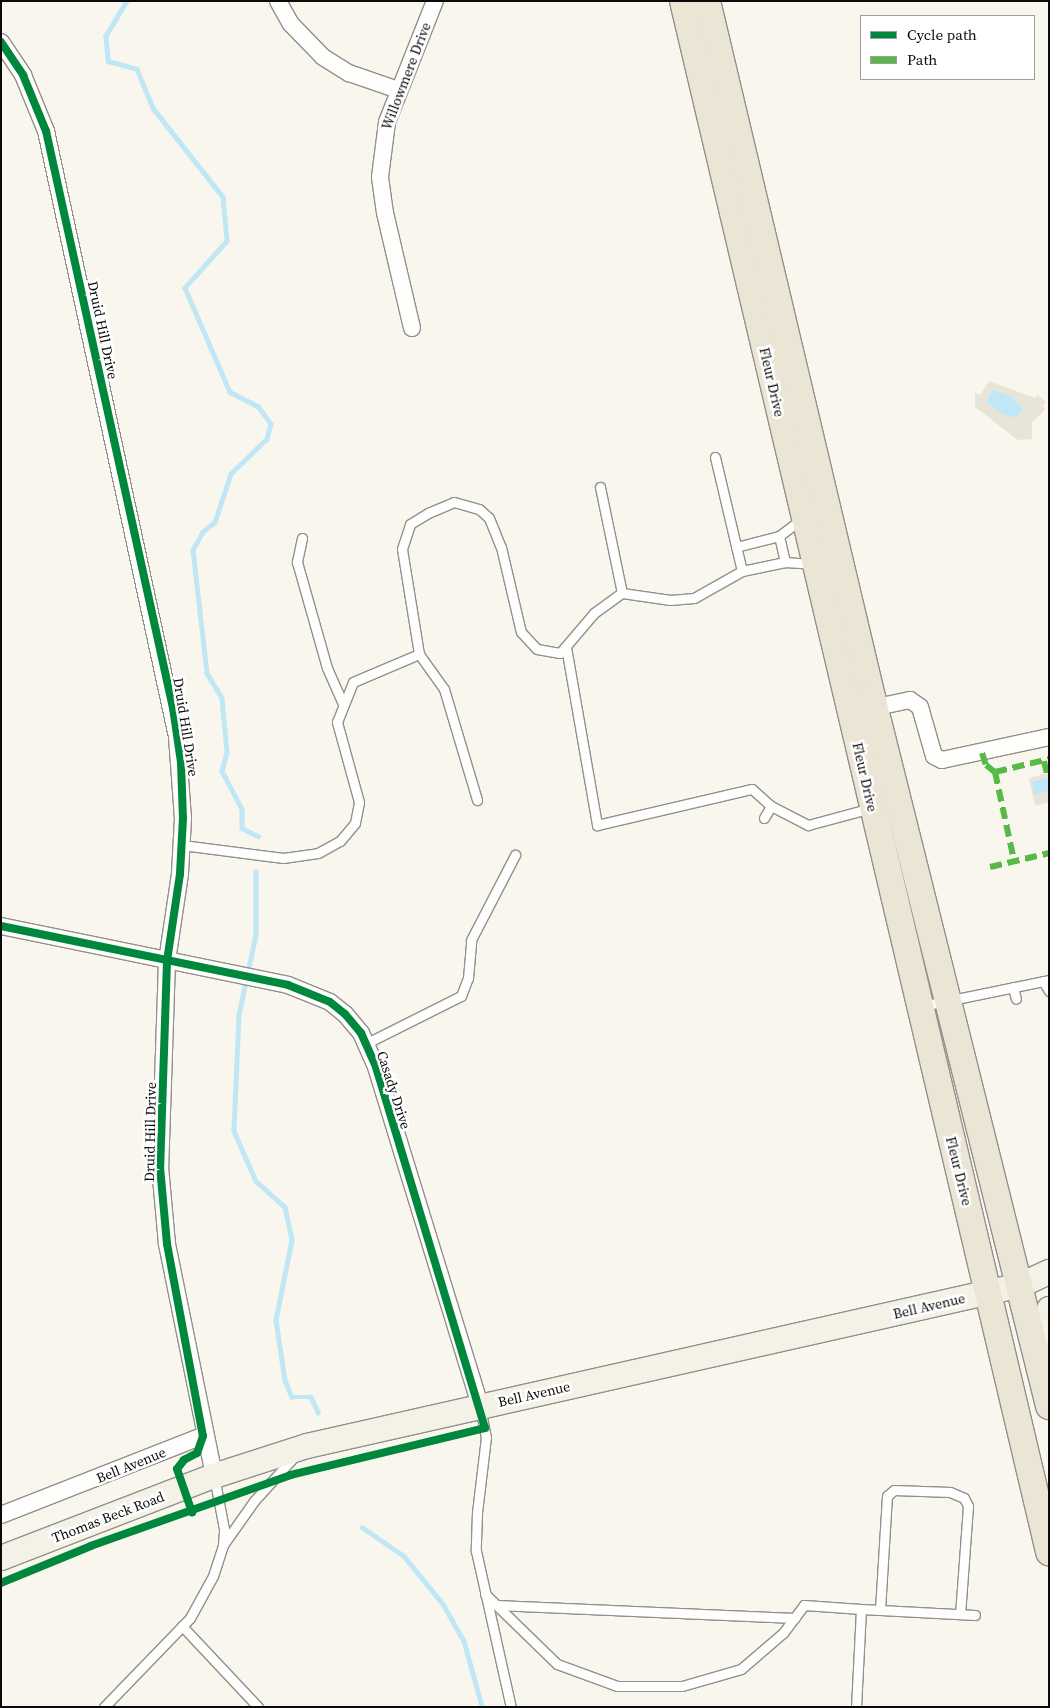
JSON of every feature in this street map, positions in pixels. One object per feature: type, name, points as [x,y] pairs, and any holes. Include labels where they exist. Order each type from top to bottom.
[{"type":"main road","name":"Fleur Drive","points":[[683,1],[815,565],[862,710]]},
{"type":"main road","name":"Fleur Drive","points":[[707,1],[862,710],[886,805],[949,1000],[1021,1285],[1049,1406]]},
{"type":"main road","name":"Fleur Drive","points":[[886,805],[920,1006],[1049,1552]]},
{"type":"main road","name":"Bell Avenue","points":[[214,1476],[307,1446],[1021,1285],[1049,1272]]},
{"type":"main road","name":"Bell Avenue","points":[[1021,1285],[1049,1290]]},
{"type":"main road","points":[[1049,1310],[1044,1327],[1049,1388]]},
{"type":"main road","name":"Thomas Beck Road","points":[[1,1558],[214,1476]]},
{"type":"street","points":[[278,1],[291,24],[323,57],[349,73],[398,90]]},
{"type":"street","name":"Willowmere Drive","points":[[412,328],[385,213],[380,177],[382,140],[398,90],[435,1]]},
{"type":"street","name":"Druid Hill Drive","points":[[1,42],[36,102],[53,160],[173,708],[181,762],[182,845],[167,961],[160,1167],[166,1244],[203,1436]]},
{"type":"street","points":[[862,710],[910,700],[920,707],[934,756],[942,760],[1049,737]]},
{"type":"street","name":"Casady Drive","points":[[1,926],[167,961],[260,978],[310,992],[330,1002],[354,1023],[376,1067],[480,1406]]},
{"type":"street","points":[[203,1436],[214,1476]]},
{"type":"street","name":"Bell Avenue","points":[[1,1515],[203,1436]]},
{"type":"lane","points":[[715,457],[742,571]]},
{"type":"lane","points":[[600,487],[622,593]]},
{"type":"lane","points":[[477,800],[444,690],[419,654],[402,549],[410,524],[428,513],[454,502],[480,509],[489,518],[501,547],[522,632],[537,649],[560,653],[594,613],[622,593],[670,600],[694,598],[742,571],[785,562],[815,565]]},
{"type":"lane","points":[[736,547],[779,536],[804,516]]},
{"type":"lane","points":[[779,536],[785,562]]},
{"type":"lane","points":[[302,538],[297,562],[327,668],[343,704]]},
{"type":"lane","points":[[566,647],[597,825],[752,790],[771,806],[808,825],[886,805]]},
{"type":"lane","points":[[182,845],[283,858],[318,853],[340,841],[355,823],[360,802],[337,722],[343,704],[353,682],[419,654]]},
{"type":"lane","points":[[764,818],[771,806]]},
{"type":"lane","points":[[365,1044],[461,996],[468,978],[471,940],[515,855]]},
{"type":"lane","points":[[920,1006],[1046,980],[1049,991]]},
{"type":"lane","points":[[1013,987],[1016,999]]},
{"type":"lane","points":[[480,1406],[486,1437],[477,1513],[476,1551],[510,1707]]},
{"type":"lane","points":[[104,1707],[182,1626],[213,1576],[223,1546],[270,1483],[307,1446]]},
{"type":"lane","points":[[214,1476],[223,1513],[223,1546]]},
{"type":"lane","points":[[880,1610],[887,1496],[894,1490],[950,1492],[964,1498],[968,1506],[960,1614]]},
{"type":"lane","points":[[485,1594],[557,1664],[616,1686],[682,1686],[741,1669],[783,1633],[804,1604],[975,1615]]},
{"type":"lane","points":[[496,1605],[795,1618]]},
{"type":"lane","points":[[856,1707],[861,1609]]},
{"type":"lane","points":[[182,1626],[258,1707]]},
{"type":"shaded area","points":[[989,381],[1035,398],[1038,395],[1046,402],[1043,406],[1045,410],[1032,422],[1032,439],[1018,440],[975,407],[975,393],[980,395]]},
{"type":"shaded area","points":[[1049,773],[1049,777],[1032,781],[1036,795],[1049,792],[1049,802],[1035,806],[1029,778]]},
{"type":"water","points":[[993,390],[1012,397],[1023,408],[1017,418],[1002,414],[986,402]]},
{"type":"water","points":[[1049,777],[1049,792],[1035,795],[1032,781]]},
{"type":"waterway","points":[[127,1],[106,36],[108,61],[137,69],[153,108],[223,197],[227,241],[185,288],[230,392],[258,406],[271,424],[267,439],[231,474],[215,522],[203,532],[193,550],[207,673],[222,698],[227,753],[222,771],[242,809],[242,828],[258,836]]},
{"type":"waterway","points":[[256,871],[256,935],[239,1015],[234,1131],[256,1181],[285,1207],[292,1240],[276,1320],[285,1380],[292,1397],[311,1397],[318,1412]]},
{"type":"waterway","points":[[362,1527],[404,1556],[443,1604],[464,1641],[482,1706]]},
{"type":"marked path","points":[[982,753],[986,765],[995,772],[1049,759]]},
{"type":"marked path","points":[[1044,761],[1047,774]]},
{"type":"marked path","points":[[995,772],[1014,861]]},
{"type":"marked path","points":[[990,867],[1049,853]]},
{"type":"cycle path","points":[[1,42],[23,75],[46,131],[173,708],[181,762],[183,818],[180,874],[167,961],[160,1167],[167,1244],[203,1436],[197,1453],[184,1460],[177,1469],[192,1512]]},
{"type":"cycle path","points":[[1,926],[288,985],[330,1002],[345,1014],[361,1033],[376,1067],[485,1428],[291,1475],[91,1546],[1,1583]]}]
